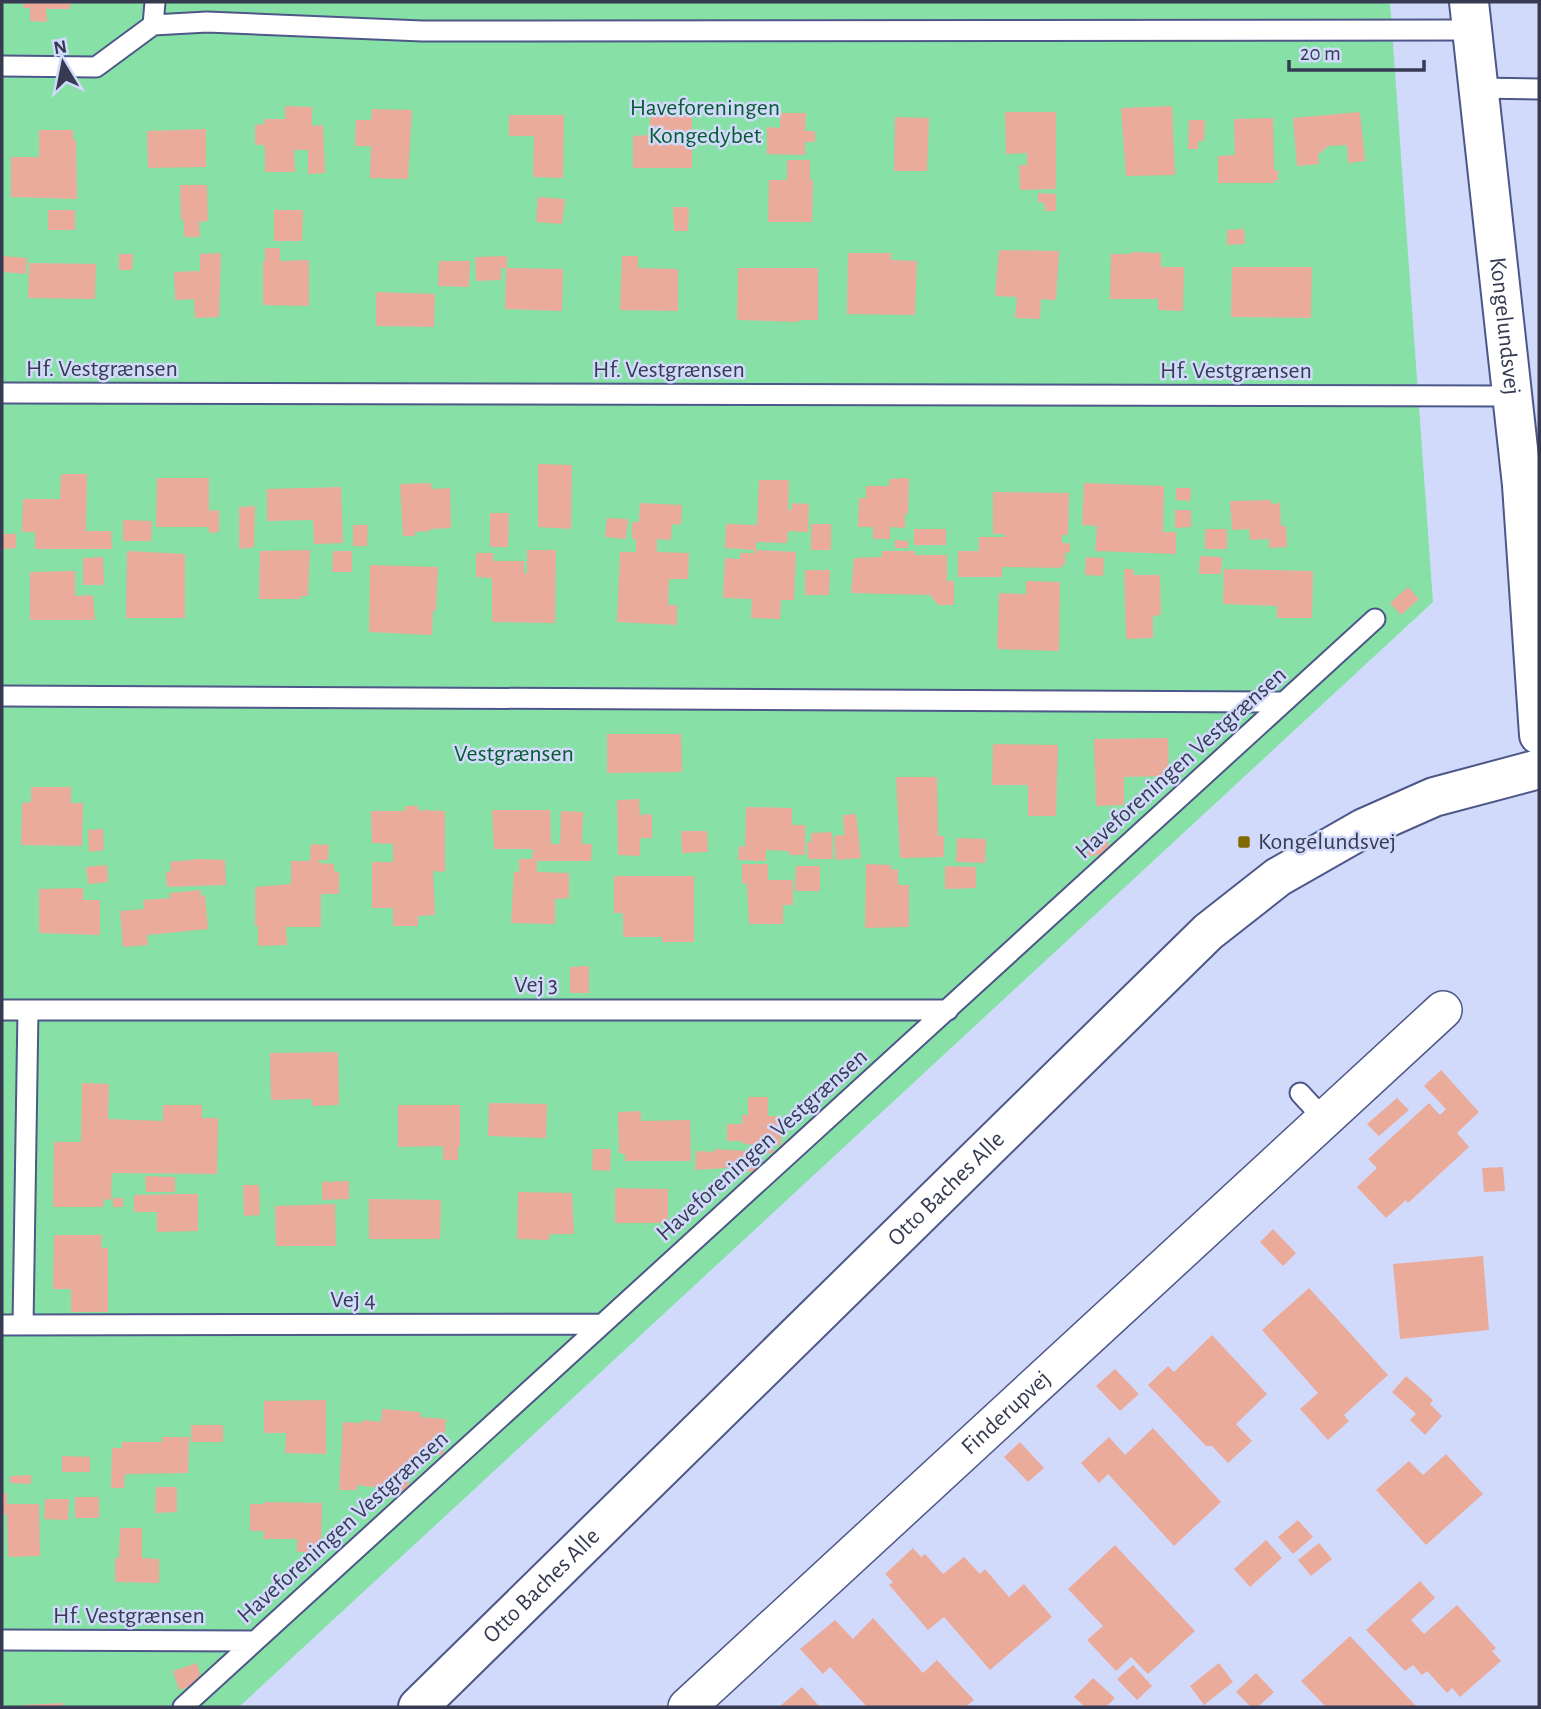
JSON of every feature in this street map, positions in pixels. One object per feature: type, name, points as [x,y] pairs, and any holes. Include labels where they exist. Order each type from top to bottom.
[{"type":"street","name":"Kongelundsvej","points":[[1470,16],[1510,397],[1522,485],[1539,735]]},
{"type":"street","name":"Otto Baches Alle","points":[[418,1707],[1208,932],[1278,877],[1364,828],[1434,797],[1539,769]]},
{"type":"street","name":"Finderupvej","points":[[688,1707],[1443,1010]]},
{"type":"lane","points":[[153,26],[155,2]]},
{"type":"lane","points":[[2,66],[96,67],[153,26],[207,22],[463,32],[1393,30],[1470,16]]},
{"type":"lane","points":[[1477,88],[1539,89]]},
{"type":"lane","name":"Hf. Vestgrænsen","points":[[2,393],[1510,397]]},
{"type":"lane","name":"Haveforeningen Vestgrænsen","points":[[183,1707],[1375,620]]},
{"type":"lane","points":[[2,696],[1284,702]]},
{"type":"lane","points":[[2,1010],[28,1010],[23,1325],[2,1325]]},
{"type":"lane","name":"Vej 3","points":[[28,1010],[947,1010]]},
{"type":"lane","points":[[1300,1093],[1324,1119]]},
{"type":"lane","name":"Vej 4","points":[[23,1325],[602,1324]]},
{"type":"lane","name":"Hf. Vestgrænsen","points":[[2,1640],[256,1641]]},
{"type":"green space","name":"Vestgrænsen","points":[[2,2],[1390,2],[1433,602],[239,1707],[2,1707]]},
{"type":"building","points":[[23,2],[71,2],[70,9],[46,9],[47,22],[30,21],[30,8],[23,8]]},
{"type":"building","points":[[285,106],[312,107],[312,126],[323,125],[325,173],[308,174],[308,150],[294,150],[295,172],[265,172],[264,145],[255,145],[255,125],[264,124],[264,119],[285,119]]},
{"type":"building","points":[[1172,106],[1175,175],[1126,176],[1121,108]]},
{"type":"building","points":[[372,109],[412,110],[408,179],[370,178],[371,146],[355,146],[356,120],[371,120]]},
{"type":"building","points":[[650,112],[692,112],[692,168],[633,168],[633,136],[650,135]]},
{"type":"building","points":[[1005,112],[1056,112],[1056,189],[1020,190],[1019,165],[1027,165],[1027,153],[1006,154]]},
{"type":"building","points":[[1360,112],[1365,161],[1348,163],[1347,145],[1328,146],[1318,155],[1319,164],[1297,166],[1293,118]]},
{"type":"building","points":[[780,113],[806,113],[805,131],[815,131],[815,142],[805,142],[805,155],[767,154],[767,127],[780,128]]},
{"type":"building","points":[[509,115],[564,115],[563,178],[533,177],[534,136],[509,136]]},
{"type":"building","points":[[895,117],[929,118],[927,171],[894,171]]},
{"type":"building","points":[[1273,118],[1274,170],[1278,170],[1278,181],[1218,183],[1218,156],[1235,155],[1234,119]]},
{"type":"building","points":[[1189,120],[1205,120],[1204,141],[1198,141],[1198,149],[1188,149]]},
{"type":"building","points":[[206,129],[206,167],[148,168],[147,131]]},
{"type":"building","points":[[39,130],[73,130],[73,140],[76,140],[77,199],[11,197],[11,157],[39,157]]},
{"type":"building","points":[[787,160],[810,160],[810,180],[813,180],[812,222],[768,222],[769,180],[787,180]]},
{"type":"building","points":[[180,185],[207,185],[208,221],[199,222],[200,237],[184,237]]},
{"type":"building","points":[[1038,193],[1056,194],[1056,211],[1045,211],[1044,203],[1038,202]]},
{"type":"building","points":[[538,197],[565,199],[562,224],[536,222]]},
{"type":"building","points":[[673,207],[689,207],[688,231],[674,231]]},
{"type":"building","points":[[48,210],[75,210],[75,230],[48,230]]},
{"type":"building","points":[[274,210],[303,210],[302,241],[274,241]]},
{"type":"building","points":[[1244,229],[1245,244],[1227,245],[1227,230]]},
{"type":"building","points":[[265,248],[280,248],[280,261],[309,260],[309,306],[263,305]]},
{"type":"building","points":[[999,250],[1059,251],[1056,300],[1041,299],[1040,319],[1015,318],[1017,297],[995,296]]},
{"type":"building","points":[[221,253],[219,317],[195,318],[194,299],[175,300],[174,272],[200,271],[200,254]]},
{"type":"building","points":[[848,253],[891,253],[891,260],[917,261],[915,315],[847,314]]},
{"type":"building","points":[[1161,253],[1161,267],[1184,267],[1183,311],[1158,310],[1158,299],[1110,299],[1111,254]]},
{"type":"building","points":[[119,254],[133,254],[132,270],[119,270]]},
{"type":"building","points":[[3,256],[27,258],[26,274],[2,272]]},
{"type":"building","points":[[507,256],[507,268],[563,269],[562,311],[505,309],[506,268],[501,268],[501,280],[476,281],[475,257]]},
{"type":"building","points":[[622,256],[638,256],[638,268],[678,269],[678,311],[620,310]]},
{"type":"building","points":[[439,261],[470,261],[469,287],[438,286]]},
{"type":"building","points":[[29,263],[96,264],[95,299],[28,298]]},
{"type":"building","points":[[1232,267],[1312,267],[1311,318],[1231,317]]},
{"type":"building","points":[[738,268],[818,268],[818,320],[737,320]]},
{"type":"building","points":[[376,292],[435,294],[434,327],[376,326]]},
{"type":"building","points":[[538,464],[572,465],[571,529],[538,527]]},
{"type":"building","points":[[61,474],[87,474],[86,531],[111,531],[112,549],[35,549],[35,532],[22,532],[23,499],[60,499]]},
{"type":"building","points":[[157,478],[209,478],[209,511],[219,510],[219,532],[209,533],[209,527],[156,527]]},
{"type":"building","points":[[909,478],[905,528],[890,527],[890,539],[873,539],[873,527],[858,527],[859,498],[866,498],[866,486],[889,486],[889,479]]},
{"type":"building","points":[[759,480],[789,480],[788,510],[792,509],[792,503],[809,504],[808,532],[788,531],[787,543],[756,542],[756,550],[796,552],[794,600],[781,600],[780,619],[751,618],[752,599],[723,598],[725,558],[740,559],[740,553],[754,553],[754,550],[725,548],[726,524],[757,525]]},
{"type":"building","points":[[431,483],[432,489],[450,488],[451,528],[430,529],[415,532],[415,536],[403,536],[400,484]]},
{"type":"building","points":[[1084,483],[1164,486],[1163,532],[1176,532],[1176,554],[1095,551],[1097,526],[1082,525]]},
{"type":"building","points":[[341,487],[343,543],[314,544],[313,520],[267,521],[267,489]]},
{"type":"building","points":[[1176,488],[1191,488],[1190,501],[1176,500]]},
{"type":"building","points":[[993,492],[1069,493],[1068,535],[1062,535],[1062,543],[1070,543],[1070,552],[1065,553],[1065,565],[1061,565],[1062,568],[1002,567],[1002,577],[958,577],[958,551],[979,551],[979,537],[1004,537],[1004,534],[993,534]]},
{"type":"building","points":[[1271,500],[1271,504],[1280,503],[1281,526],[1286,526],[1287,547],[1269,548],[1269,539],[1250,540],[1249,529],[1232,530],[1230,501]]},
{"type":"building","points":[[640,503],[682,505],[681,525],[672,524],[671,540],[657,539],[657,552],[689,553],[688,579],[669,579],[668,605],[677,605],[677,625],[617,622],[620,552],[636,552],[636,539],[632,539],[632,522],[639,522]]},
{"type":"building","points":[[255,506],[254,547],[239,549],[239,507]]},
{"type":"building","points":[[1175,510],[1191,510],[1191,527],[1175,528]]},
{"type":"building","points":[[490,513],[509,513],[508,547],[490,547]]},
{"type":"building","points":[[607,518],[628,519],[626,539],[605,537]]},
{"type":"building","points":[[123,520],[152,521],[151,541],[123,541]]},
{"type":"building","points":[[811,524],[831,524],[831,550],[811,550]]},
{"type":"building","points":[[353,525],[368,525],[367,546],[353,546]]},
{"type":"building","points":[[914,529],[946,529],[946,545],[914,545]]},
{"type":"building","points":[[1205,529],[1227,529],[1227,549],[1205,549]]},
{"type":"building","points":[[2,534],[16,534],[16,548],[2,549]]},
{"type":"building","points":[[895,540],[908,541],[908,548],[895,548]]},
{"type":"building","points":[[310,550],[308,596],[301,596],[301,599],[259,599],[260,551]]},
{"type":"building","points":[[527,550],[556,550],[555,623],[492,622],[492,578],[476,577],[476,553],[493,553],[493,561],[524,561],[524,573],[527,574]]},
{"type":"building","points":[[127,551],[185,554],[185,618],[126,618]]},
{"type":"building","points":[[333,551],[352,551],[352,572],[332,572]]},
{"type":"building","points":[[882,551],[947,555],[947,581],[954,581],[954,605],[938,605],[930,595],[851,593],[854,558],[882,557]]},
{"type":"building","points":[[1200,556],[1222,557],[1221,574],[1199,574]]},
{"type":"building","points":[[103,557],[104,585],[83,585],[83,558]]},
{"type":"building","points":[[1086,557],[1104,558],[1103,576],[1085,575]]},
{"type":"building","points":[[370,565],[438,567],[432,635],[369,632]]},
{"type":"building","points":[[1124,569],[1133,569],[1134,575],[1160,575],[1161,615],[1153,616],[1153,638],[1126,639]]},
{"type":"building","points":[[1224,569],[1313,571],[1312,618],[1277,618],[1277,606],[1223,604]]},
{"type":"building","points":[[805,570],[830,570],[829,595],[805,595]]},
{"type":"building","points":[[75,571],[75,596],[93,595],[95,620],[30,620],[30,572]]},
{"type":"building","points":[[1026,581],[1060,582],[1059,651],[997,649],[999,593],[1026,594]]},
{"type":"building","points":[[1408,587],[1419,599],[1401,615],[1390,603]]},
{"type":"building","points":[[607,734],[681,734],[682,772],[607,773]]},
{"type":"building","points":[[1168,738],[1169,776],[1124,777],[1124,805],[1096,806],[1094,739]]},
{"type":"building","points":[[993,744],[1058,745],[1056,816],[1028,816],[1028,785],[992,785]]},
{"type":"building","points":[[896,777],[937,777],[938,836],[944,836],[944,857],[900,858]]},
{"type":"building","points":[[31,787],[71,787],[71,803],[83,803],[82,846],[21,845],[22,803],[31,802]]},
{"type":"building","points":[[639,799],[640,815],[652,814],[652,838],[640,838],[640,856],[618,855],[617,800]]},
{"type":"building","points":[[405,806],[418,806],[418,810],[445,811],[445,872],[433,871],[435,915],[418,916],[418,926],[393,926],[393,908],[372,908],[372,862],[393,862],[393,844],[372,843],[371,811],[405,811]]},
{"type":"building","points":[[746,807],[792,808],[792,825],[805,825],[805,855],[766,850],[766,861],[738,860],[739,846],[745,847]]},
{"type":"building","points":[[492,810],[550,810],[551,844],[560,844],[561,811],[583,812],[582,844],[592,844],[591,861],[537,861],[537,872],[569,873],[569,898],[555,899],[555,924],[511,923],[514,872],[519,872],[519,859],[532,859],[533,849],[494,849]]},
{"type":"building","points":[[856,814],[861,858],[836,860],[834,836],[844,835],[843,815]]},
{"type":"building","points":[[103,829],[104,850],[89,852],[88,830]]},
{"type":"building","points":[[681,831],[707,831],[708,852],[682,853]]},
{"type":"building","points":[[832,832],[833,859],[808,859],[807,842],[811,842],[811,833]]},
{"type":"building","points":[[1108,836],[1109,854],[1088,856],[1087,837]]},
{"type":"building","points":[[957,838],[986,839],[985,863],[956,862]]},
{"type":"building","points":[[311,844],[329,845],[328,860],[319,860],[319,863],[334,864],[334,871],[339,872],[339,894],[321,894],[321,927],[286,927],[287,945],[258,946],[255,887],[291,884],[291,861],[310,861]]},
{"type":"building","points":[[225,860],[226,885],[167,887],[166,872],[171,871],[170,862]]},
{"type":"building","points":[[742,864],[768,864],[768,880],[793,880],[793,905],[783,905],[783,924],[749,924],[747,884],[742,883]]},
{"type":"building","points":[[866,864],[891,865],[891,870],[898,869],[898,885],[909,885],[909,927],[865,928]]},
{"type":"building","points":[[107,865],[108,882],[88,884],[86,867]]},
{"type":"building","points":[[796,866],[820,866],[820,891],[795,891]]},
{"type":"building","points":[[945,866],[976,867],[976,888],[945,889]]},
{"type":"building","points":[[614,876],[694,876],[694,942],[662,942],[662,937],[623,937],[623,913],[614,913]]},
{"type":"building","points":[[83,888],[83,900],[100,900],[100,935],[39,933],[39,889]]},
{"type":"building","points":[[201,890],[201,896],[205,895],[208,929],[147,935],[148,945],[123,947],[120,911],[144,909],[143,900],[170,898],[169,893]]},
{"type":"building","points":[[589,966],[589,993],[570,993],[570,967]]},
{"type":"building","points":[[338,1052],[339,1105],[312,1106],[312,1099],[271,1100],[270,1053]]},
{"type":"building","points":[[1441,1070],[1479,1112],[1457,1133],[1469,1147],[1408,1203],[1406,1200],[1386,1218],[1357,1187],[1377,1168],[1368,1159],[1429,1103],[1440,1115],[1446,1109],[1424,1086]]},
{"type":"building","points":[[82,1083],[109,1084],[108,1119],[163,1121],[163,1105],[202,1105],[202,1118],[218,1118],[217,1174],[112,1173],[111,1200],[104,1199],[103,1207],[53,1207],[54,1142],[81,1142]]},
{"type":"building","points":[[748,1097],[768,1097],[768,1116],[781,1116],[781,1145],[773,1145],[773,1153],[764,1153],[764,1145],[727,1141],[727,1124],[742,1124],[742,1115],[748,1115]]},
{"type":"building","points":[[1397,1098],[1409,1110],[1379,1136],[1367,1124]]},
{"type":"building","points":[[489,1103],[547,1104],[546,1138],[488,1136]]},
{"type":"building","points":[[398,1105],[460,1105],[458,1160],[443,1160],[443,1146],[398,1147]]},
{"type":"building","points":[[641,1111],[641,1121],[690,1120],[691,1161],[625,1161],[625,1154],[619,1153],[618,1112]]},
{"type":"building","points":[[593,1149],[611,1149],[610,1171],[592,1170]]},
{"type":"building","points":[[714,1149],[747,1151],[746,1164],[760,1164],[759,1172],[741,1171],[741,1167],[695,1170],[696,1151],[714,1152]]},
{"type":"building","points":[[1503,1167],[1505,1191],[1484,1192],[1482,1168]]},
{"type":"building","points":[[145,1176],[175,1177],[175,1192],[146,1192]]},
{"type":"building","points":[[349,1181],[349,1199],[322,1200],[322,1182]]},
{"type":"building","points":[[243,1185],[259,1185],[260,1215],[244,1216]]},
{"type":"building","points":[[615,1188],[668,1189],[668,1223],[615,1223]]},
{"type":"building","points":[[518,1192],[572,1193],[574,1234],[550,1234],[549,1240],[517,1239]]},
{"type":"building","points":[[198,1194],[198,1231],[157,1232],[157,1212],[134,1212],[134,1195]]},
{"type":"building","points":[[113,1198],[123,1198],[123,1207],[113,1207]]},
{"type":"building","points":[[369,1199],[441,1200],[440,1239],[369,1239]]},
{"type":"building","points":[[335,1204],[336,1246],[276,1246],[275,1206]]},
{"type":"building","points":[[1273,1229],[1296,1253],[1283,1266],[1260,1242]]},
{"type":"building","points":[[54,1235],[102,1235],[101,1248],[108,1248],[108,1312],[71,1312],[71,1289],[53,1289]]},
{"type":"building","points":[[1483,1256],[1489,1330],[1400,1339],[1393,1264]]},
{"type":"building","points":[[1309,1288],[1388,1375],[1344,1415],[1349,1421],[1328,1440],[1300,1409],[1318,1393],[1262,1330]]},
{"type":"building","points":[[1212,1335],[1267,1394],[1236,1424],[1252,1441],[1228,1463],[1212,1446],[1206,1446],[1148,1385],[1168,1366],[1174,1372]]},
{"type":"building","points":[[1115,1369],[1139,1394],[1120,1411],[1096,1386]]},
{"type":"building","points":[[1406,1376],[1433,1400],[1430,1404],[1442,1416],[1425,1435],[1410,1420],[1416,1414],[1392,1392]]},
{"type":"building","points":[[326,1400],[326,1454],[285,1453],[286,1433],[264,1433],[264,1401]]},
{"type":"building","points":[[382,1409],[421,1412],[420,1417],[446,1419],[443,1455],[418,1453],[417,1468],[409,1467],[408,1495],[380,1493],[381,1488],[357,1485],[357,1490],[339,1490],[343,1422],[381,1422]]},
{"type":"building","points":[[191,1425],[223,1425],[223,1442],[191,1442]]},
{"type":"building","points":[[1153,1428],[1221,1502],[1174,1546],[1108,1474],[1099,1483],[1081,1463],[1109,1437],[1125,1455]]},
{"type":"building","points":[[162,1437],[189,1437],[188,1473],[125,1474],[124,1488],[111,1488],[112,1448],[122,1448],[122,1442],[162,1442]]},
{"type":"building","points":[[1020,1442],[1044,1468],[1028,1482],[1004,1457]]},
{"type":"building","points":[[1446,1454],[1483,1494],[1426,1545],[1376,1490],[1409,1461],[1423,1475]]},
{"type":"building","points":[[62,1456],[90,1457],[90,1472],[62,1472]]},
{"type":"building","points":[[31,1475],[31,1484],[10,1483],[10,1476]]},
{"type":"building","points":[[156,1487],[177,1487],[177,1512],[155,1513]]},
{"type":"building","points":[[2,1493],[7,1493],[7,1504],[39,1504],[40,1556],[8,1557],[7,1514],[2,1515]]},
{"type":"building","points":[[75,1497],[99,1497],[99,1518],[75,1518]]},
{"type":"building","points":[[45,1499],[69,1499],[68,1520],[44,1519]]},
{"type":"building","points":[[322,1503],[321,1552],[297,1552],[297,1539],[263,1539],[264,1531],[250,1531],[250,1504]]},
{"type":"building","points":[[1298,1520],[1313,1537],[1293,1554],[1278,1537]]},
{"type":"building","points":[[120,1528],[142,1528],[142,1558],[159,1559],[159,1583],[115,1582],[115,1558],[119,1558]]},
{"type":"building","points":[[1266,1540],[1282,1558],[1250,1587],[1234,1569]]},
{"type":"building","points":[[1319,1543],[1332,1559],[1311,1576],[1298,1560]]},
{"type":"building","points":[[1115,1545],[1195,1631],[1148,1674],[1131,1657],[1116,1671],[1087,1640],[1103,1626],[1068,1589]]},
{"type":"building","points":[[913,1548],[921,1557],[925,1554],[943,1574],[964,1557],[980,1574],[985,1569],[1009,1597],[1024,1584],[1052,1617],[990,1670],[944,1617],[928,1630],[889,1585],[893,1582],[885,1574]]},
{"type":"building","points":[[1420,1581],[1435,1598],[1411,1620],[1424,1634],[1457,1605],[1496,1648],[1492,1651],[1501,1661],[1460,1697],[1452,1688],[1447,1693],[1427,1671],[1422,1675],[1413,1665],[1405,1671],[1366,1630]]},
{"type":"building","points":[[873,1618],[923,1673],[937,1660],[974,1700],[965,1707],[867,1707],[830,1667],[823,1674],[800,1649],[835,1620],[853,1639]]},
{"type":"building","points":[[1350,1636],[1417,1707],[1326,1707],[1301,1681]]},
{"type":"building","points":[[197,1663],[202,1682],[179,1690],[173,1671]]},
{"type":"building","points":[[1219,1663],[1233,1682],[1204,1705],[1190,1686]]},
{"type":"building","points":[[1133,1665],[1152,1686],[1137,1700],[1117,1679]]},
{"type":"building","points":[[1256,1673],[1274,1692],[1258,1707],[1251,1707],[1236,1692]]},
{"type":"building","points":[[1093,1678],[1115,1698],[1106,1707],[1085,1707],[1074,1697]]},
{"type":"building","points":[[802,1687],[820,1707],[779,1707]]},
{"type":"building","points":[[63,1703],[63,1707],[22,1707],[22,1705]]},
{"type":"place","name":"Kongelundsvej","points":[[1244,842]]},
{"type":"park label","name":"Haveforeningen Kongedybet","points":[[705,122]]}]
